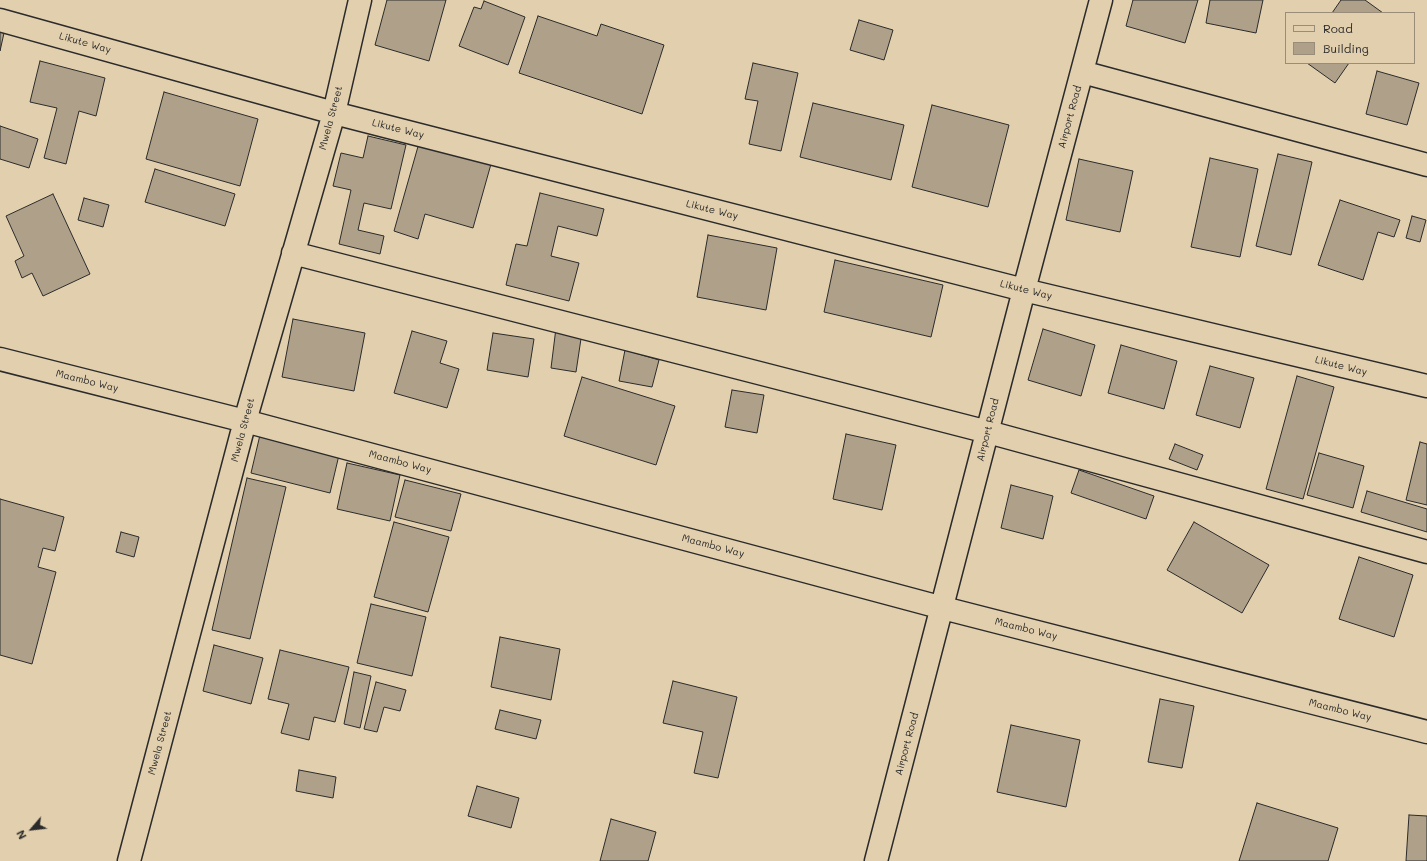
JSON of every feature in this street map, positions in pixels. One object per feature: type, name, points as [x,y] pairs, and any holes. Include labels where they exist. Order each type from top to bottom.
[{"type":"street","name":"Mwela Street","points":[[129,861],[245,421],[334,113],[360,0]]},
{"type":"street","name":"Airport Road","points":[[876,861],[1101,0]]},
{"type":"street","name":"Likute Way","points":[[0,20],[334,113],[1024,290],[1427,386]]},
{"type":"street","points":[[1082,72],[1427,165]]},
{"type":"street","points":[[293,253],[988,432],[1427,552]]},
{"type":"street","name":"Maambo Way","points":[[0,359],[245,421],[943,608],[1427,732]]},
{"type":"building","points":[[387,0],[446,0],[429,61],[375,45]]},
{"type":"building","points":[[1133,0],[1198,0],[1185,43],[1126,26]]},
{"type":"building","points":[[1210,0],[1263,0],[1256,33],[1206,23]]},
{"type":"building","points":[[1341,0],[1365,0],[1382,12],[1333,12]]},
{"type":"building","points":[[484,1],[525,17],[508,65],[459,46],[474,7],[481,9]]},
{"type":"building","points":[[538,16],[597,36],[601,24],[664,45],[642,114],[519,73]]},
{"type":"building","points":[[859,20],[893,30],[884,60],[850,50]]},
{"type":"building","points":[[0,32],[4,33],[0,51]]},
{"type":"building","points":[[40,61],[105,78],[96,116],[79,111],[66,164],[44,158],[57,108],[30,102]]},
{"type":"building","points":[[753,63],[798,73],[781,151],[749,144],[758,101],[745,99]]},
{"type":"building","points":[[1308,64],[1348,64],[1335,83]]},
{"type":"building","points":[[1377,71],[1419,83],[1407,125],[1366,114]]},
{"type":"building","points":[[164,92],[258,119],[240,186],[146,159]]},
{"type":"building","points":[[813,103],[904,125],[891,180],[800,157]]},
{"type":"building","points":[[932,105],[1009,125],[988,207],[912,187]]},
{"type":"building","points":[[0,126],[38,139],[29,168],[0,159]]},
{"type":"building","points":[[368,136],[406,145],[391,209],[364,203],[358,230],[384,236],[380,254],[339,244],[351,190],[333,186],[341,153],[363,158]]},
{"type":"building","points":[[419,143],[491,164],[473,228],[425,214],[418,239],[394,231]]},
{"type":"building","points":[[1278,154],[1312,162],[1291,255],[1256,246]]},
{"type":"building","points":[[1210,158],[1258,169],[1240,257],[1191,247]]},
{"type":"building","points":[[1079,159],[1133,171],[1120,232],[1066,220]]},
{"type":"building","points":[[155,169],[235,194],[225,226],[145,202]]},
{"type":"building","points":[[540,193],[604,209],[597,236],[558,226],[551,256],[579,263],[569,301],[506,285],[516,244],[527,246]]},
{"type":"building","points":[[53,194],[90,274],[43,296],[32,273],[22,278],[15,261],[24,256],[6,216]]},
{"type":"building","points":[[84,198],[109,205],[103,227],[78,220]]},
{"type":"building","points":[[1340,200],[1400,220],[1394,237],[1378,232],[1363,280],[1318,265]]},
{"type":"building","points":[[1412,216],[1426,220],[1420,242],[1406,238]]},
{"type":"building","points":[[708,235],[777,248],[766,310],[697,297]]},
{"type":"building","points":[[835,260],[943,285],[931,337],[824,312]]},
{"type":"building","points":[[293,319],[365,333],[354,391],[282,377]]},
{"type":"building","points":[[556,328],[582,332],[576,372],[551,368]]},
{"type":"building","points":[[1043,329],[1095,345],[1081,396],[1028,380]]},
{"type":"building","points":[[412,331],[447,341],[440,363],[459,369],[447,408],[394,393]]},
{"type":"building","points":[[493,333],[534,339],[528,377],[487,370]]},
{"type":"building","points":[[1121,345],[1177,361],[1164,409],[1108,393]]},
{"type":"building","points":[[625,350],[659,360],[652,387],[619,381]]},
{"type":"building","points":[[1210,366],[1254,378],[1240,428],[1196,415]]},
{"type":"building","points":[[1297,376],[1334,387],[1303,499],[1266,489]]},
{"type":"building","points":[[582,377],[675,406],[656,465],[564,436]]},
{"type":"building","points":[[732,390],[764,395],[757,433],[725,427]]},
{"type":"building","points":[[846,434],[896,445],[882,510],[833,499]]},
{"type":"building","points":[[260,435],[339,455],[330,493],[251,473]]},
{"type":"building","points":[[1420,442],[1427,444],[1427,505],[1406,500]]},
{"type":"building","points":[[1175,444],[1203,455],[1197,470],[1169,459]]},
{"type":"building","points":[[1319,453],[1364,466],[1353,508],[1307,495]]},
{"type":"building","points":[[347,463],[400,475],[390,521],[337,509]]},
{"type":"building","points":[[1079,470],[1154,496],[1146,519],[1071,493]]},
{"type":"building","points":[[247,478],[286,487],[250,639],[212,630]]},
{"type":"building","points":[[405,480],[461,494],[451,531],[395,517]]},
{"type":"building","points":[[1011,485],[1053,496],[1043,539],[1001,528]]},
{"type":"building","points":[[1367,491],[1427,509],[1427,532],[1361,512]]},
{"type":"building","points":[[0,499],[64,517],[55,551],[43,548],[38,567],[56,572],[32,664],[0,655]]},
{"type":"building","points":[[394,522],[449,537],[428,612],[374,597]]},
{"type":"building","points":[[1194,522],[1269,565],[1242,613],[1167,570]]},
{"type":"building","points":[[121,532],[139,537],[134,557],[116,552]]},
{"type":"building","points":[[1359,557],[1413,575],[1394,637],[1339,619]]},
{"type":"building","points":[[371,604],[426,617],[412,676],[357,663]]},
{"type":"building","points":[[500,637],[560,649],[551,700],[491,687]]},
{"type":"building","points":[[214,645],[263,658],[251,704],[203,691]]},
{"type":"building","points":[[280,650],[349,667],[335,722],[314,717],[309,740],[281,733],[289,704],[268,699]]},
{"type":"building","points":[[354,672],[371,676],[360,728],[344,724]]},
{"type":"building","points":[[673,681],[737,697],[718,778],[694,773],[703,732],[663,723]]},
{"type":"building","points":[[376,682],[406,690],[400,711],[384,707],[377,732],[364,729]]},
{"type":"building","points":[[1160,699],[1194,706],[1182,768],[1148,762]]},
{"type":"building","points":[[500,710],[541,720],[536,739],[495,729]]},
{"type":"building","points":[[1011,725],[1080,740],[1066,807],[997,792]]},
{"type":"building","points":[[299,770],[336,777],[333,798],[296,791]]},
{"type":"building","points":[[477,786],[519,798],[511,828],[468,816]]},
{"type":"building","points":[[1257,803],[1338,828],[1328,861],[1239,861]]},
{"type":"building","points":[[1409,815],[1427,816],[1427,861],[1406,861]]},
{"type":"building","points":[[611,819],[656,832],[648,861],[600,861]]}]
